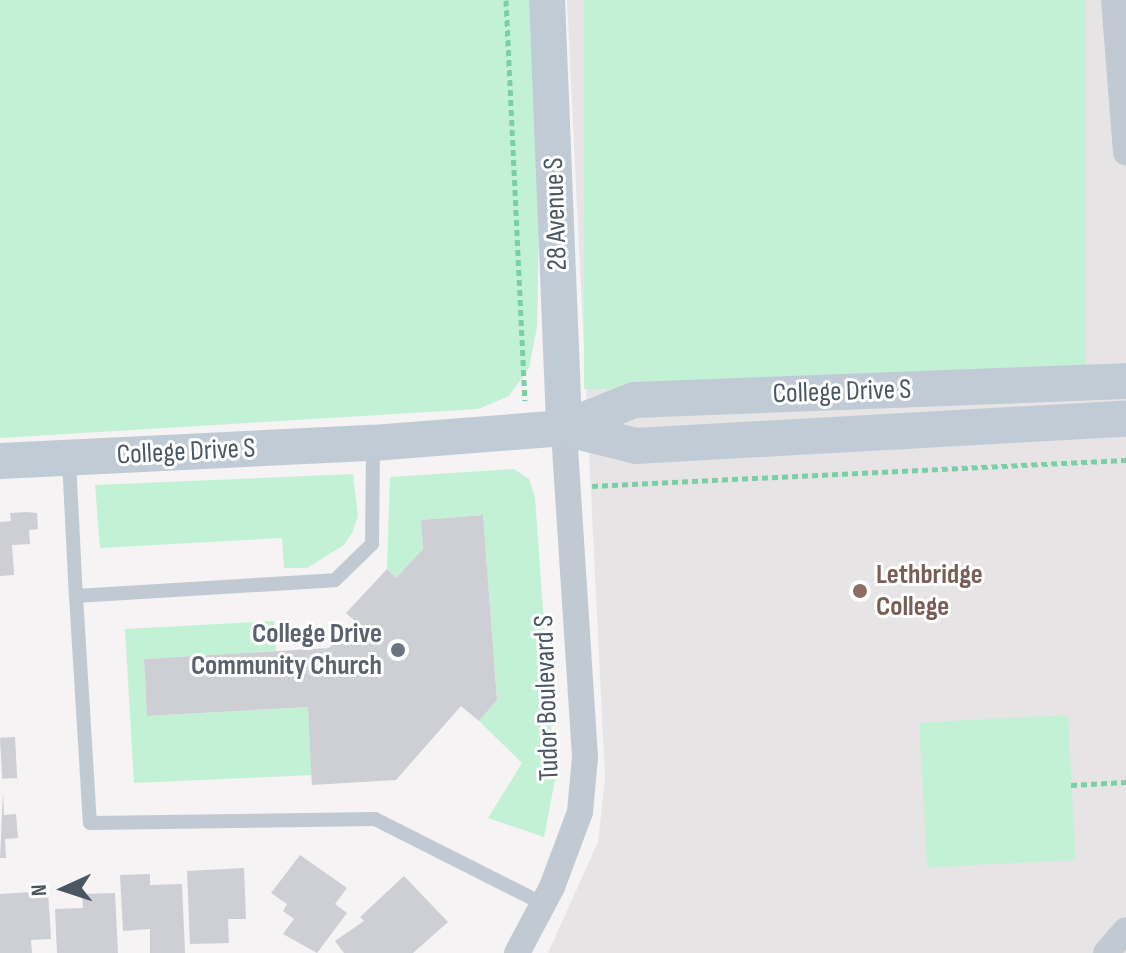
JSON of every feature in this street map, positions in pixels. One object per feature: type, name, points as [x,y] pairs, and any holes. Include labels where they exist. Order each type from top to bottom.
[{"type":"street","name":"28 Avenue S","points":[[547,0],[564,428]]},
{"type":"street","points":[[1114,0],[1126,153]]},
{"type":"street","name":"College Drive S","points":[[0,461],[373,443],[564,428],[634,400],[1126,381]]},
{"type":"street","name":"College Drive S","points":[[564,428],[636,446],[1126,419]]},
{"type":"street","name":"Tudor Boulevard S","points":[[517,953],[543,904],[580,812],[585,757],[564,428]]},
{"type":"street","points":[[1106,953],[1126,930]]},
{"type":"lane","points":[[76,596],[335,580],[372,544],[373,443]]},
{"type":"lane","points":[[69,458],[90,823],[375,819],[543,904]]},
{"type":"path","points":[[506,0],[525,431]]},
{"type":"path","points":[[567,486],[699,484],[1126,460]]},
{"type":"path","points":[[1071,785],[1126,782]]},
{"type":"shaded area","name":"Lethbridge College","points":[[567,0],[1126,0],[1126,953],[548,953],[598,842],[605,778]]},
{"type":"green space","points":[[0,0],[529,0],[539,225],[537,327],[529,368],[509,396],[478,409],[0,438]]},
{"type":"green space","points":[[584,0],[1086,0],[1086,389],[584,389]]},
{"type":"green space","points":[[514,469],[529,479],[535,497],[555,780],[544,837],[488,818],[522,763],[479,721],[497,700],[483,515],[421,520],[423,549],[396,578],[387,569],[390,477]]},
{"type":"green space","points":[[353,474],[358,516],[352,533],[344,545],[307,568],[284,568],[282,538],[100,548],[95,485]]},
{"type":"green space","points":[[274,621],[276,651],[144,659],[147,716],[308,707],[313,775],[134,783],[125,629]]},
{"type":"green space","points":[[1068,715],[1076,860],[927,868],[919,723]]},
{"type":"building","points":[[10,513],[37,513],[38,529],[29,530],[30,544],[12,545],[14,575],[0,576],[0,522],[11,521]]},
{"type":"building","name":"College Drive Community Church","points":[[483,515],[497,700],[479,721],[461,706],[396,780],[312,785],[308,707],[147,716],[144,659],[329,648],[355,621],[346,613],[387,569],[396,578],[423,549],[421,520]]},
{"type":"building","points":[[15,737],[17,778],[2,779],[0,738]]},
{"type":"building","points":[[3,792],[4,815],[16,814],[18,838],[5,839],[6,858],[0,858]]},
{"type":"building","points":[[300,855],[347,888],[335,904],[347,913],[317,953],[283,934],[294,919],[283,911],[287,904],[271,893]]},
{"type":"building","points":[[244,868],[246,919],[228,919],[229,943],[190,944],[187,871]]},
{"type":"building","points":[[150,874],[150,885],[182,884],[185,953],[150,953],[150,929],[123,931],[120,875]]},
{"type":"building","points":[[404,876],[448,922],[413,953],[344,953],[335,941],[364,921],[360,917]]},
{"type":"building","points":[[48,891],[51,939],[31,940],[32,953],[0,953],[0,894]]},
{"type":"building","points":[[115,893],[118,953],[57,953],[55,909],[83,908],[82,894]]},
{"type":"place","name":"Lethbridge College","points":[[860,591]]},
{"type":"place","name":"College Drive Community Church","points":[[398,650]]}]
